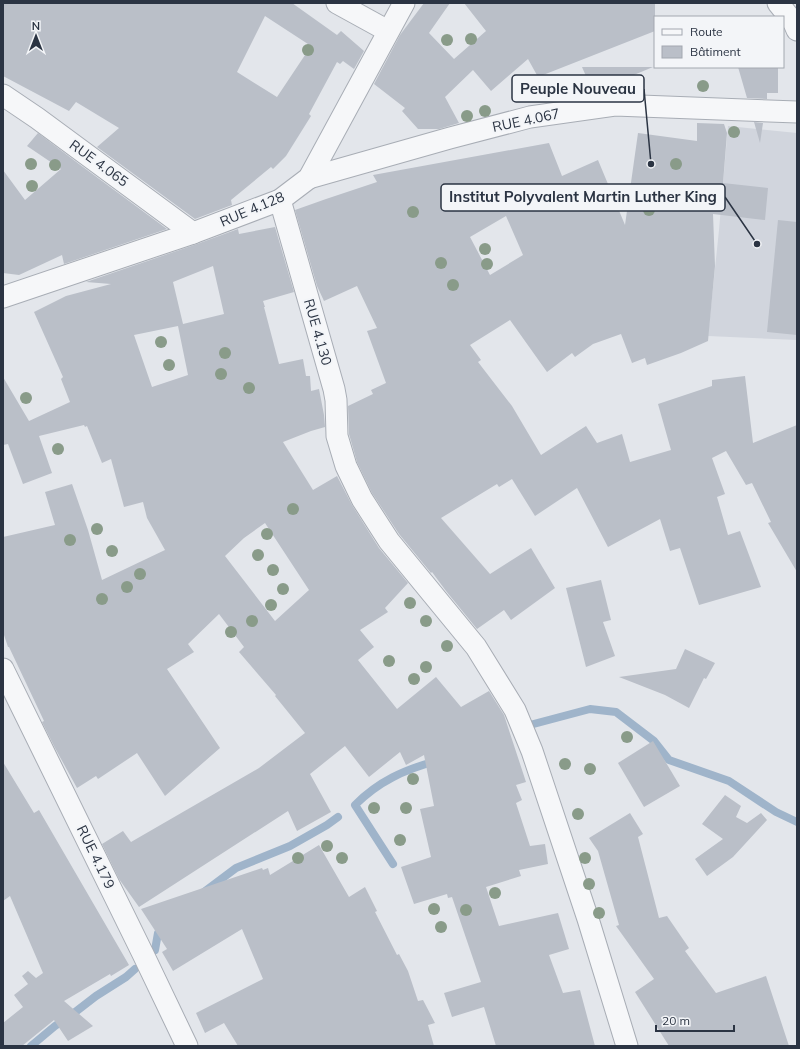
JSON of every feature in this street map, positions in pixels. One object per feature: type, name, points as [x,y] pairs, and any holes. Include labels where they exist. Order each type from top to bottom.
[{"type":"street","points":[[337,3],[388,30]]},
{"type":"street","name":"RUE 4.128","points":[[3,297],[193,233],[280,200],[309,178],[404,3]]},
{"type":"street","points":[[778,3],[794,23],[797,30]]},
{"type":"street","name":"RUE 4.065","points":[[3,95],[37,118],[193,233]]},
{"type":"street","name":"RUE 4.067","points":[[309,178],[530,117],[615,105],[797,112]]},
{"type":"street","name":"RUE 4.130","points":[[280,200],[334,389],[336,400],[337,436],[346,466],[362,499],[389,541],[476,647],[515,710],[534,758],[588,919],[627,1046]]},
{"type":"street","name":"RUE 4.179","points":[[3,669],[144,954],[187,1046]]},
{"type":"shaded area","points":[[728,126],[797,133],[797,340],[708,336]]},
{"type":"building","points":[[3,3],[292,3],[337,35],[341,31],[364,51],[354,69],[343,61],[340,64],[337,62],[309,114],[311,116],[286,156],[273,169],[271,167],[231,200],[232,205],[195,219],[97,147],[119,128],[76,102],[69,111],[3,76]],"holes":[[[265,16],[311,46],[277,97],[237,72]]]},
{"type":"building","points":[[424,3],[450,3],[429,33],[454,59],[486,31],[464,3],[655,3],[654,31],[538,77],[528,59],[491,91],[473,70],[445,97],[459,123],[439,129],[418,129],[402,111],[405,108],[374,84],[400,35]]},
{"type":"building","points":[[582,67],[653,67],[593,92]]},
{"type":"building","points":[[738,68],[778,68],[778,93],[767,93],[767,99],[747,98]]},
{"type":"building","points":[[754,122],[763,123],[760,143]]},
{"type":"building","points":[[697,123],[724,124],[727,133],[723,183],[768,188],[765,220],[713,214],[715,266],[708,341],[681,353],[647,365],[645,358],[632,363],[621,334],[593,344],[575,357],[572,353],[547,372],[510,320],[470,345],[481,360],[478,362],[512,406],[541,455],[586,426],[597,443],[622,434],[630,462],[671,450],[658,404],[712,386],[712,380],[745,376],[753,443],[797,425],[797,572],[768,523],[771,522],[752,483],[746,485],[726,451],[712,458],[725,494],[717,497],[728,535],[740,531],[761,587],[699,605],[680,548],[670,551],[660,519],[608,547],[577,488],[535,516],[512,479],[499,487],[497,484],[441,518],[490,574],[531,548],[555,588],[511,620],[504,610],[477,629],[432,572],[431,573],[399,534],[372,493],[357,462],[349,434],[348,406],[373,394],[371,390],[386,383],[367,331],[377,328],[357,286],[324,301],[317,286],[295,210],[377,182],[373,175],[549,143],[562,176],[598,160],[625,225],[638,133],[697,141]],"holes":[[[506,216],[523,255],[490,275],[470,237]]]},
{"type":"building","points":[[38,133],[167,229],[64,264],[62,255],[19,275],[3,273],[3,170],[25,200],[61,169],[27,146]]},
{"type":"building","points":[[778,220],[797,222],[797,335],[767,332]]},
{"type":"building","points":[[275,227],[294,292],[263,301],[279,364],[303,359],[306,376],[310,376],[311,391],[319,389],[325,427],[283,442],[313,490],[337,476],[352,505],[379,548],[408,583],[385,608],[388,612],[360,630],[374,647],[358,660],[397,709],[436,677],[461,707],[489,691],[504,715],[526,782],[516,785],[522,800],[516,803],[530,846],[545,844],[548,864],[519,870],[521,876],[486,887],[499,926],[558,913],[569,949],[549,955],[563,993],[580,990],[595,1046],[496,1046],[484,1007],[452,1017],[444,993],[481,982],[452,897],[448,898],[447,894],[414,904],[401,867],[431,857],[420,809],[434,806],[424,755],[406,765],[400,752],[369,777],[345,746],[310,774],[331,812],[297,831],[288,811],[139,907],[119,879],[102,844],[123,831],[131,842],[259,768],[305,733],[275,696],[276,695],[239,652],[244,647],[219,614],[188,644],[194,652],[167,669],[220,748],[165,796],[137,753],[98,779],[96,776],[77,788],[42,722],[44,721],[8,647],[3,632],[3,537],[55,525],[45,492],[72,484],[88,530],[102,580],[165,550],[147,518],[143,502],[124,507],[111,459],[102,463],[87,426],[85,427],[84,425],[39,436],[52,473],[23,484],[8,444],[3,445],[3,377],[29,421],[70,402],[61,379],[63,377],[34,312],[66,296],[111,284],[86,282],[238,229],[239,234]],"holes":[[[213,266],[224,314],[183,324],[173,282]],[[178,326],[188,375],[152,387],[134,335]],[[265,523],[309,590],[275,621],[225,556],[244,538]]]},
{"type":"building","points":[[601,580],[611,620],[603,622],[615,656],[586,667],[566,588]]},
{"type":"building","points":[[685,649],[715,663],[706,679],[704,678],[689,708],[665,695],[619,677],[676,669]]},
{"type":"building","points":[[653,741],[680,786],[644,807],[618,763]]},
{"type":"building","points":[[3,762],[34,813],[39,810],[129,965],[111,976],[110,974],[64,1001],[93,1026],[68,1041],[54,1020],[22,1046],[3,1046],[3,1023],[23,1007],[14,995],[28,984],[22,976],[28,971],[36,978],[43,973],[10,896],[3,901]]},
{"type":"building","points":[[725,795],[741,806],[736,817],[747,823],[761,813],[767,820],[733,857],[707,876],[695,859],[723,839],[702,824]]},
{"type":"building","points":[[630,813],[643,834],[638,837],[659,918],[667,916],[689,948],[685,951],[716,993],[766,976],[789,1046],[669,1046],[635,992],[654,979],[616,926],[619,925],[598,851],[589,838]]},
{"type":"building","points":[[319,845],[349,897],[365,887],[377,911],[375,912],[397,955],[399,954],[408,971],[418,1001],[423,1000],[435,1023],[428,1025],[434,1046],[238,1046],[224,1023],[205,1033],[196,1013],[263,979],[242,929],[173,971],[162,952],[167,949],[141,909],[262,868],[263,870],[268,868],[270,875]]},
{"type":"waterway","points":[[526,726],[590,709],[616,712],[654,741],[669,760],[729,781],[776,812],[797,822]]},
{"type":"waterway","points":[[393,864],[355,805],[373,789],[392,777],[413,768],[436,761]]},
{"type":"waterway","points":[[204,892],[236,868],[290,846],[338,817]]},
{"type":"waterway","points":[[155,950],[158,933],[163,926]]},
{"type":"waterway","points":[[31,1046],[55,1026],[96,996],[126,977],[135,969]]},
{"type":"place","name":"Peuple Nouveau","points":[[651,164]]},
{"type":"place","name":"Institut Polyvalent Martin Luther King","points":[[757,244]]}]
